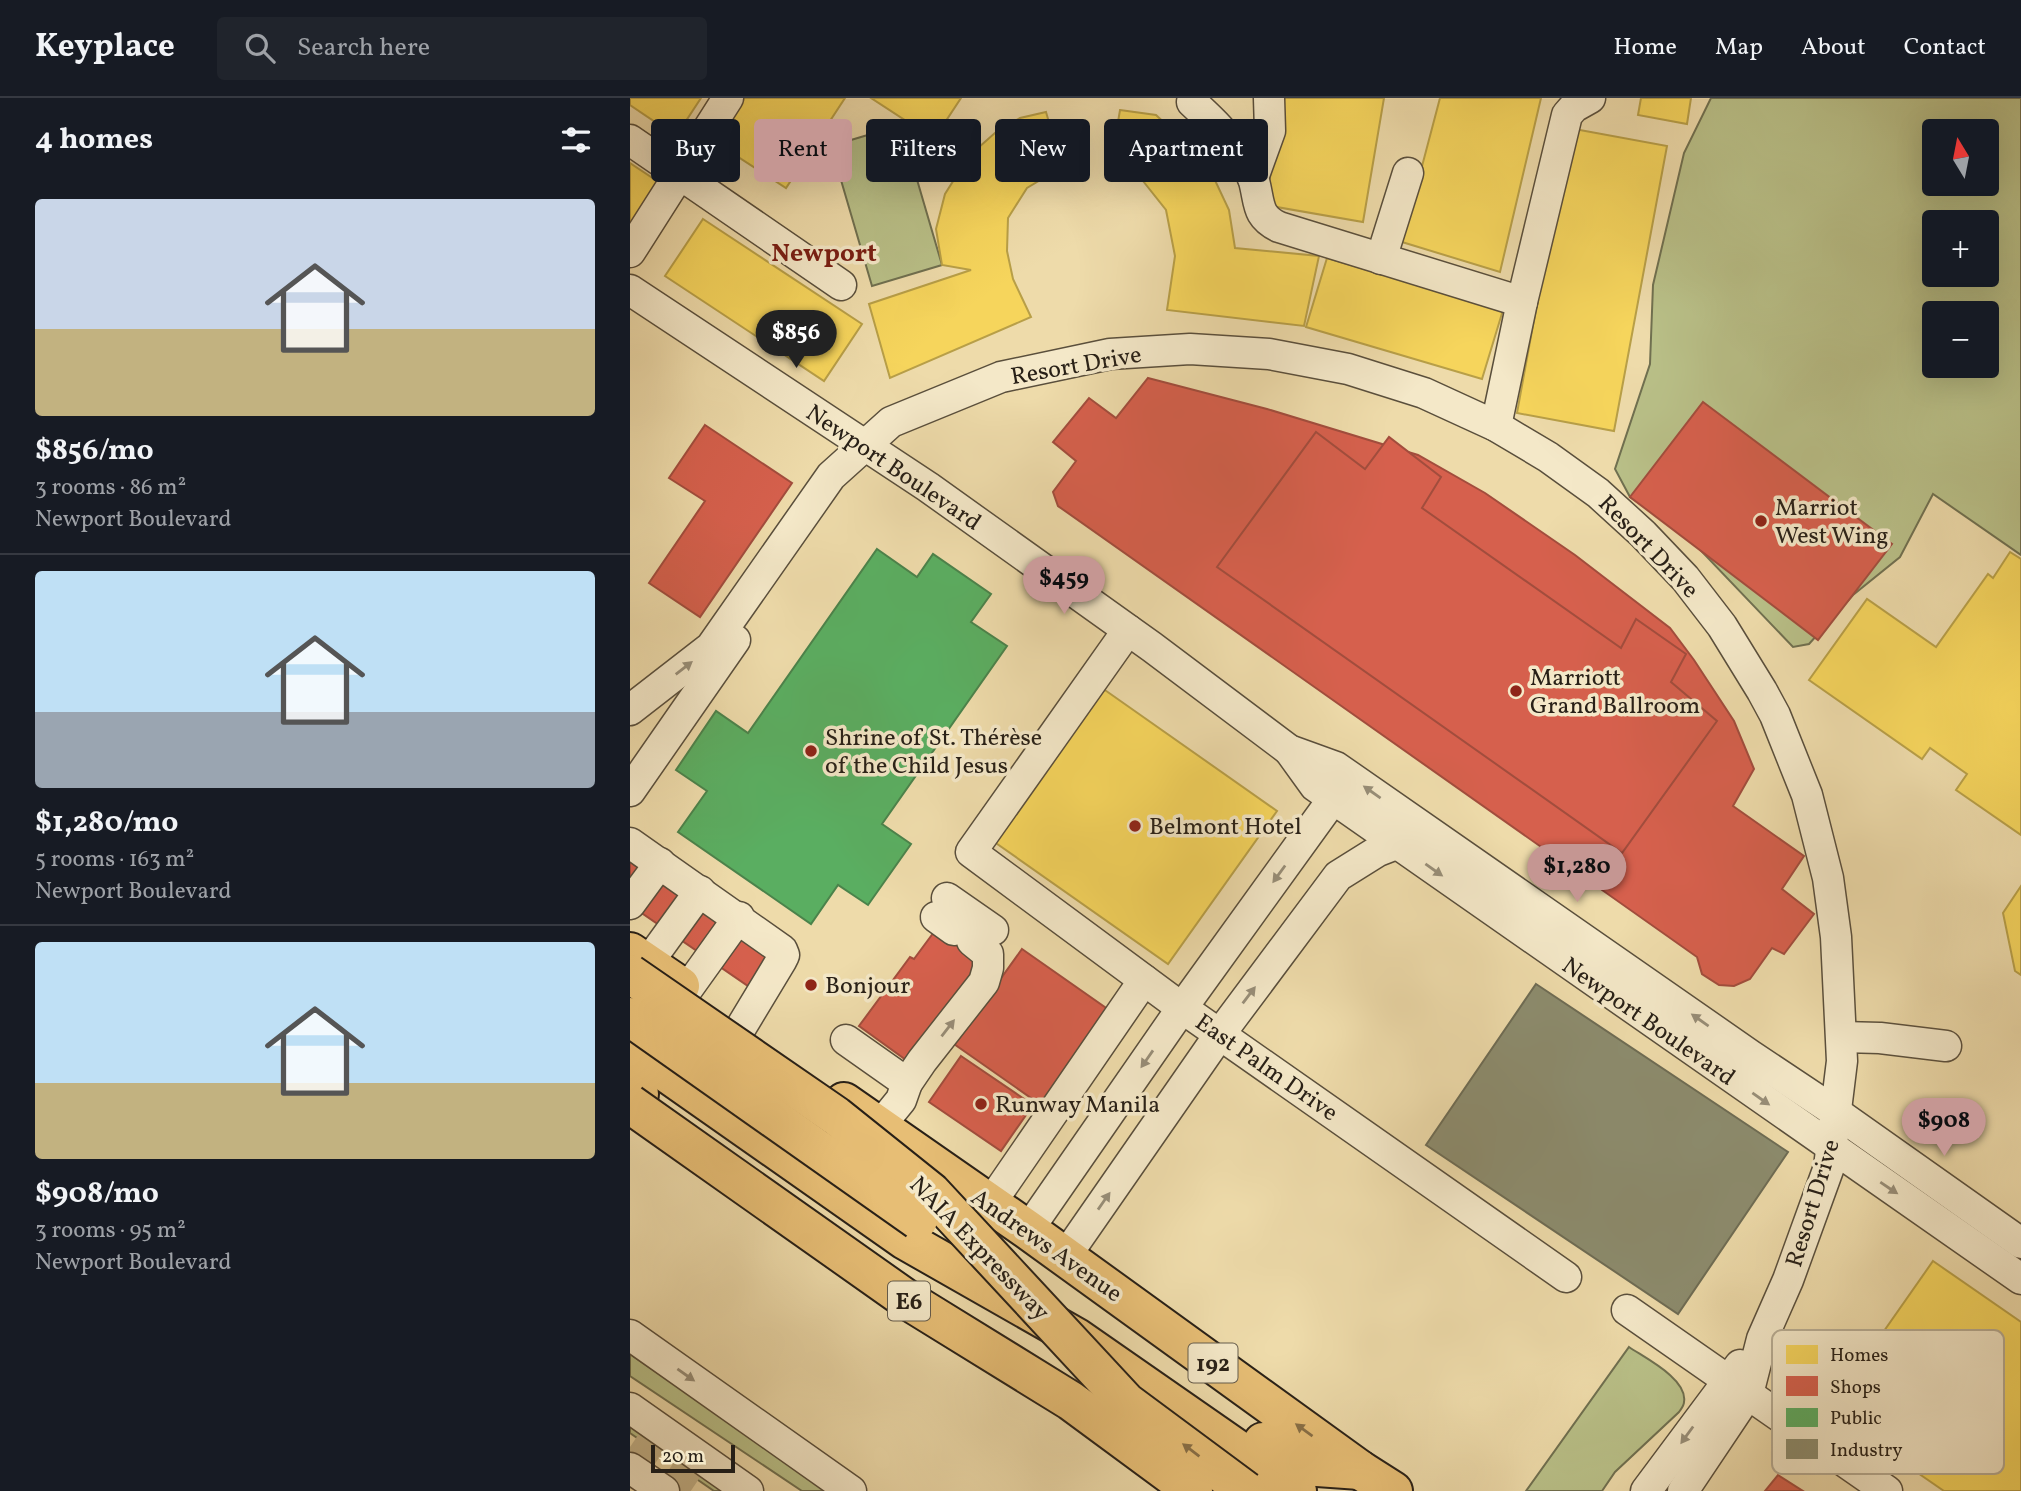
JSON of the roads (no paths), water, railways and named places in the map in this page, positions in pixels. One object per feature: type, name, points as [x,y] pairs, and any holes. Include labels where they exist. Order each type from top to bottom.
[{"type":"main road","name":"Andrews Avenue","points":[[636,963],[694,996],[1393,1491]]},
{"type":"main road","name":"NAIA Expressway","points":[[636,963],[932,1192],[1126,1402],[1246,1491]]},
{"type":"main road","points":[[694,996],[647,1017],[635,1029],[630,1044],[1077,1338],[1297,1491]]},
{"type":"main road","points":[[630,1017],[911,1230],[1048,1294],[1155,1367],[1208,1409],[1303,1466],[1360,1470]]},
{"type":"main road","points":[[632,1090],[1181,1491]]},
{"type":"main road","name":"E6","points":[[632,1090],[909,1301],[1071,1401],[1193,1491]]},
{"type":"street","points":[[714,119],[728,98]]},
{"type":"street","points":[[1268,137],[1269,98]]},
{"type":"street","points":[[1496,426],[1522,302],[1567,116],[1574,107],[1590,98]]},
{"type":"street","points":[[1192,102],[1210,119]]},
{"type":"street","points":[[630,140],[651,155]]},
{"type":"street","points":[[1381,259],[1408,173]]},
{"type":"street","points":[[630,252],[674,182]]},
{"type":"street","points":[[691,182],[841,285]]},
{"type":"street","points":[[1254,182],[1259,207],[1267,221],[1279,227],[1522,302]]},
{"type":"street","name":"Newport Boulevard","points":[[630,290],[865,445],[1128,630],[1289,750],[1315,786],[2021,1279]]},
{"type":"street","name":"Resort Drive","points":[[630,791],[831,476],[891,422],[1001,377],[1110,354],[1190,349],[1269,354],[1348,369],[1424,393],[1496,426],[1548,457],[1598,493],[1643,534],[1676,569],[1722,626],[1762,691],[1784,738],[1807,795],[1828,878],[1820,900],[1828,948],[1838,959],[1843,1061],[1833,1150],[1814,1210],[1762,1339],[1683,1491]]},
{"type":"street","name":"East Palm Drive","points":[[1128,630],[971,852],[1182,1008],[1566,1277]]},
{"type":"street","name":"Resort Drive","points":[[630,710],[718,652]]},
{"type":"street","name":"Newport Boulevard","points":[[1289,750],[1336,766],[2014,1239]]},
{"type":"street","points":[[1028,1230],[1182,1008],[1333,799]]},
{"type":"street","points":[[630,843],[782,950],[783,955],[740,1029]]},
{"type":"street","points":[[1065,1257],[1220,1034],[1338,876],[1378,851],[1396,844]]},
{"type":"street","points":[[630,904],[660,863]]},
{"type":"street","points":[[636,963],[700,891]]},
{"type":"street","points":[[694,996],[738,917]]},
{"type":"street","points":[[879,1127],[901,1100],[907,1083],[984,982],[988,954],[961,923]]},
{"type":"street","points":[[990,1204],[1144,980]]},
{"type":"street","points":[[1842,1037],[1880,1038],[1946,1046]]},
{"type":"street","points":[[846,1040],[907,1083]]},
{"type":"street","points":[[1990,1258],[2014,1239]]},
{"type":"street","points":[[1627,1310],[1772,1411]]},
{"type":"street","points":[[630,1335],[851,1491]]},
{"type":"street","name":"Resort Drive","points":[[1646,1491],[1738,1387]]},
{"type":"street","points":[[630,1408],[748,1491]]},
{"type":"street","points":[[630,1468],[664,1491]]},
{"type":"street","points":[[1863,1474],[1887,1491]]},
{"type":"tunnel","points":[[630,1447],[695,1491]]},
{"type":"place","name":"Marriot West Wing","points":[[1761,521]]},
{"type":"place","name":"Marriott Grand Ballroom","points":[[1516,691]]},
{"type":"place","name":"Shrine of St. Thérèse of the Child Jesus","points":[[811,751]]},
{"type":"place","name":"Belmont Hotel","points":[[1135,826]]},
{"type":"place","name":"Bonjour","points":[[811,985]]},
{"type":"place","name":"Runway Manila","points":[[981,1104]]},
{"type":"district","name":"Newport","points":[[824,252]]}]
